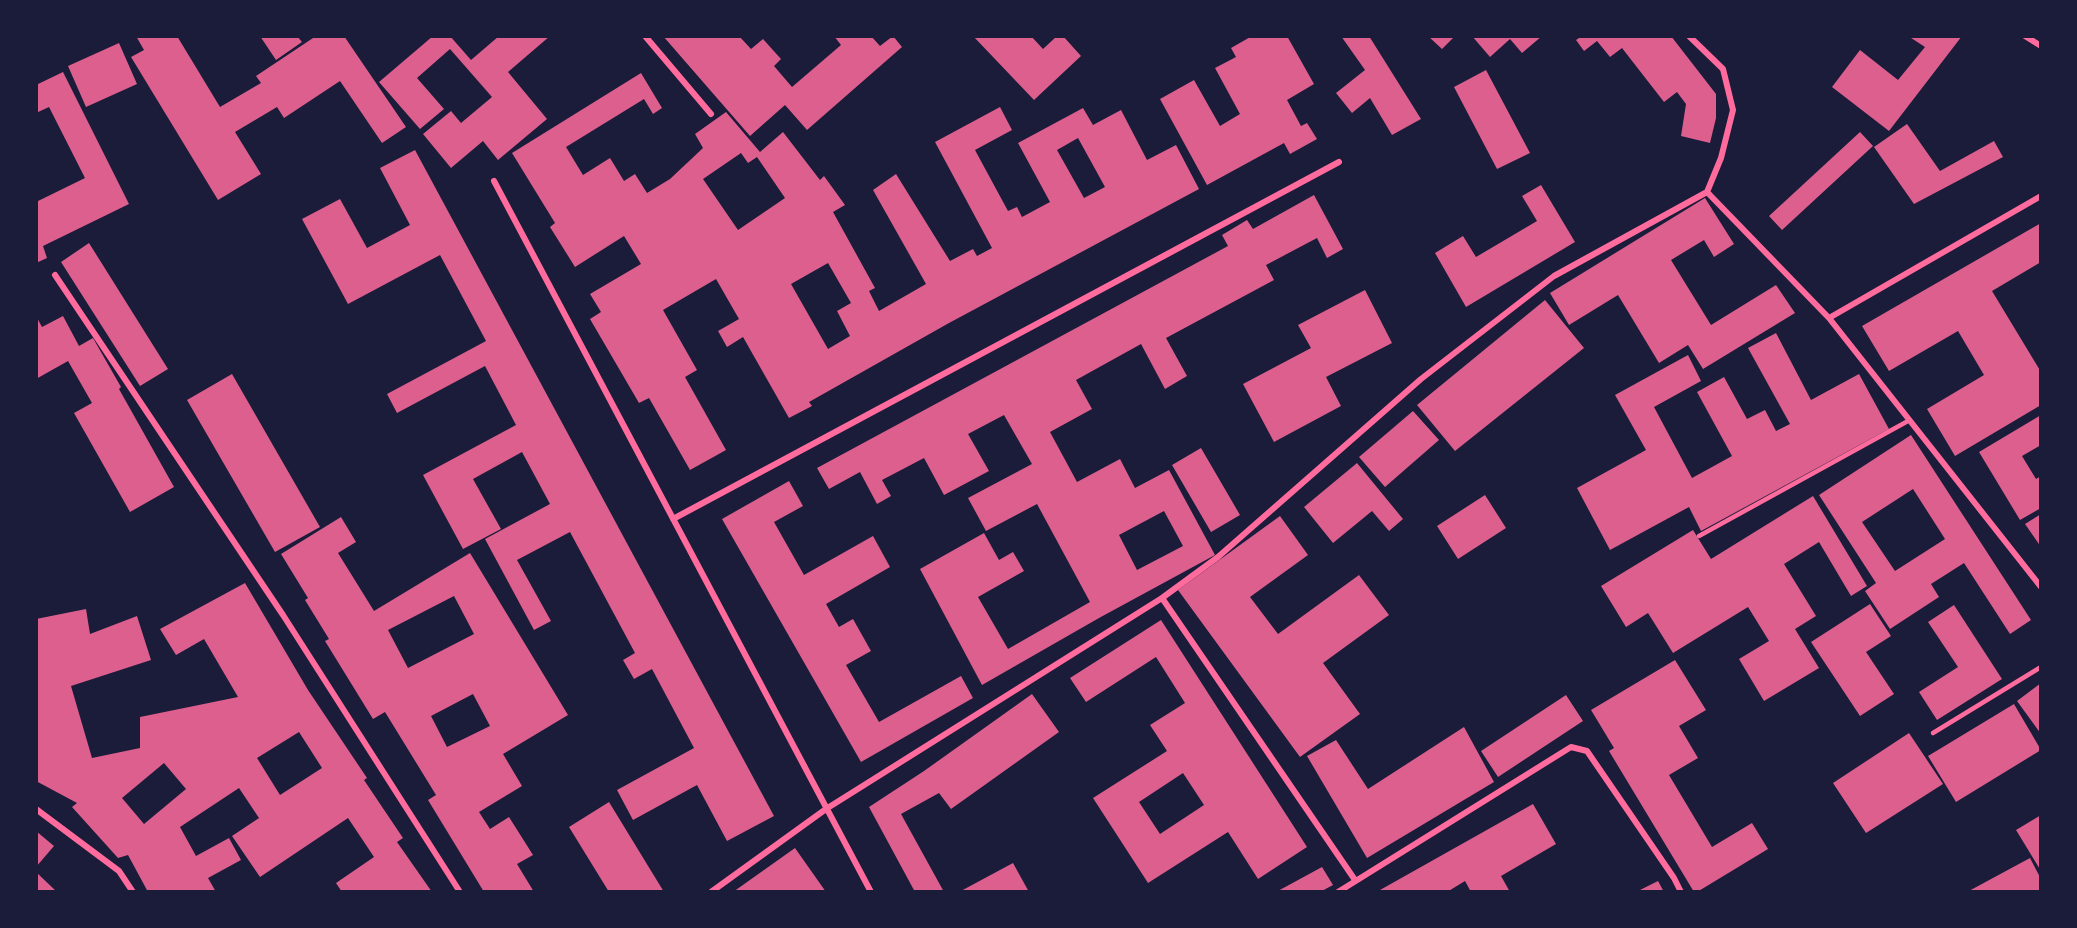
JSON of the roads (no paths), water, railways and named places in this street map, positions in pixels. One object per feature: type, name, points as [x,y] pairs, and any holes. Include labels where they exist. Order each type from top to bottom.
[{"type":"street","points":[[645,36],[711,114]]},
{"type":"street","points":[[711,892],[826,808],[1162,598],[1218,557],[1421,379],[1554,276],[1707,192],[1721,158],[1733,110],[1723,69],[1689,36]]},
{"type":"street","points":[[2025,36],[2041,45]]},
{"type":"street","points":[[673,519],[1339,162]]},
{"type":"street","points":[[494,181],[871,892]]},
{"type":"street","points":[[1707,192],[1829,318],[2041,587]]},
{"type":"street","points":[[1829,318],[2041,196]]},
{"type":"street","points":[[55,275],[283,615],[460,892]]},
{"type":"street","points":[[1162,598],[1355,880]]},
{"type":"street","points":[[1338,892],[1571,747],[1587,751],[1674,878],[1681,892]]},
{"type":"street","points":[[36,809],[119,872],[133,892]]},
{"type":"lane","points":[[1699,536],[1908,421]]},
{"type":"lane","points":[[1933,734],[2041,667]]}]
